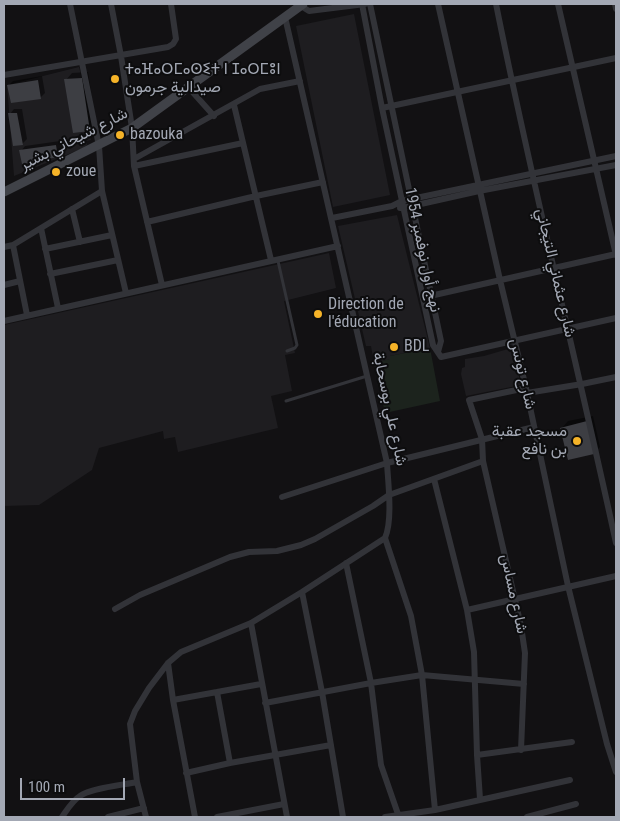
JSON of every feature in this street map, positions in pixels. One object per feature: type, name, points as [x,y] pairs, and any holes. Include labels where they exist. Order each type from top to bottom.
[{"type":"main road","name":"شارع شيحاني بشير","points":[[4,192],[132,128],[302,4]]},
{"type":"street","points":[[70,4],[99,146],[102,191],[126,292]]},
{"type":"street","points":[[111,4],[132,128],[134,163],[162,285]]},
{"type":"street","points":[[4,75],[168,47],[176,39],[171,4]]},
{"type":"street","points":[[302,4],[309,11],[363,4]]},
{"type":"street","name":"نهج أول نوفمبر 1954","points":[[363,4],[382,108],[433,345],[439,355]]},
{"type":"street","name":"نهج أول نوفمبر 1954","points":[[370,4],[441,341],[439,355]]},
{"type":"street","name":"شارع تونس","points":[[438,4],[527,391],[568,586],[607,744],[616,772]]},
{"type":"street","name":"شارع عثماني التيجاني","points":[[496,4],[511,80],[553,268],[582,384],[616,543]]},
{"type":"street","points":[[423,298],[616,254],[558,4]]},
{"type":"street","points":[[615,4],[616,9]]},
{"type":"street","name":"شارع علي بوسحابة","points":[[286,17],[387,463],[389,495],[388,527],[385,538],[411,616],[422,675],[435,810]]},
{"type":"street","points":[[382,108],[616,58]]},
{"type":"street","points":[[134,163],[260,89],[300,81]]},
{"type":"street","points":[[189,88],[214,116]]},
{"type":"street","points":[[234,105],[256,196],[274,259]]},
{"type":"street","points":[[386,126],[395,125]]},
{"type":"street","points":[[134,163],[243,143]]},
{"type":"street","points":[[332,218],[413,203],[616,156]]},
{"type":"street","points":[[479,188],[535,181],[616,164]]},
{"type":"street","points":[[147,222],[323,182]]},
{"type":"street","points":[[4,247],[13,245],[102,191]]},
{"type":"street","points":[[72,209],[80,242]]},
{"type":"street","points":[[41,228],[58,308]]},
{"type":"street","points":[[45,249],[112,235]]},
{"type":"street","points":[[13,245],[27,315]]},
{"type":"street","points":[[4,320],[338,246]]},
{"type":"street","points":[[50,274],[118,260]]},
{"type":"street","points":[[4,285],[20,281]]},
{"type":"street","points":[[439,355],[515,341],[616,318]]},
{"type":"street","points":[[527,391],[582,384],[616,377]]},
{"type":"street","name":"شارع مساس","points":[[522,750],[525,652],[521,626],[483,461],[482,440],[469,400],[527,391]]},
{"type":"street","points":[[282,497],[387,463],[534,427]]},
{"type":"street","points":[[115,609],[140,595],[230,557],[249,552],[277,551],[301,545],[323,535],[389,495],[483,461]]},
{"type":"street","points":[[434,479],[467,610],[474,652],[480,800]]},
{"type":"street","points":[[146,817],[137,782],[130,734],[131,718],[149,688],[168,663],[181,652],[251,623],[385,538]]},
{"type":"street","points":[[346,563],[371,683],[381,765],[399,816]]},
{"type":"street","points":[[467,610],[616,576]]},
{"type":"street","points":[[302,592],[322,692],[343,817]]},
{"type":"street","points":[[251,623],[287,817]]},
{"type":"street","points":[[168,663],[195,817]]},
{"type":"street","points":[[265,703],[422,675],[524,684]]},
{"type":"street","points":[[173,700],[262,684]]},
{"type":"street","points":[[218,692],[230,763]]},
{"type":"street","points":[[477,755],[572,742]]},
{"type":"street","points":[[186,772],[330,745]]},
{"type":"street","points":[[385,817],[435,810],[570,780]]},
{"type":"street","points":[[62,817],[79,796],[88,792],[137,782]]},
{"type":"street","points":[[217,817],[284,804]]},
{"type":"street","points":[[527,817],[576,804]]},
{"type":"street","points":[[108,817],[144,808]]},
{"type":"lane","points":[[274,259],[296,340],[296,347],[287,351]]},
{"type":"lane","points":[[286,400],[368,376]]},
{"type":"shaded area","points":[[354,14],[390,195],[333,207],[296,26]]},
{"type":"shaded area","points":[[79,67],[91,140],[86,141],[87,145],[81,149],[14,176],[7,85]]},
{"type":"shaded area","points":[[397,215],[430,348],[390,356],[391,359],[374,363],[371,346],[366,346],[338,226]]},
{"type":"shaded area","points":[[329,253],[336,288],[284,301],[295,353],[285,355],[292,391],[271,396],[278,428],[178,452],[175,437],[164,439],[163,431],[99,448],[92,470],[39,505],[4,506],[4,325]]},
{"type":"shaded area","points":[[430,348],[440,401],[385,413],[374,363],[390,359],[390,356]]},
{"type":"shaded area","points":[[508,349],[509,352],[513,351],[521,385],[466,396],[461,374],[462,368],[465,367],[465,359]]},
{"type":"building","points":[[82,78],[90,131],[73,133],[64,79]]},
{"type":"building","points":[[38,80],[41,99],[11,103],[7,85]]},
{"type":"building","points":[[8,113],[17,113],[23,145],[13,146]]},
{"type":"building","points":[[56,145],[58,157],[22,164],[19,150]]},
{"type":"building","name":"مسجد عقبة بن نافع","points":[[587,421],[594,454],[568,460],[560,428]]},
{"type":"place","name":"ⵜⴰⴼⴰⵔⵎⴰⵙⵉⵜ ⵏ ⵊⴰⵔⵎⵓⵏ صيدالية جرمون","points":[[115,79]]},
{"type":"place","name":"bazouka","points":[[120,135]]},
{"type":"place","name":"zoue","points":[[56,172]]},
{"type":"place","name":"Direction de l'éducation","points":[[318,314]]},
{"type":"place","name":"BDL","points":[[394,347]]},
{"type":"place","name":"مسجد عقبة بن نافع","points":[[577,441]]}]
